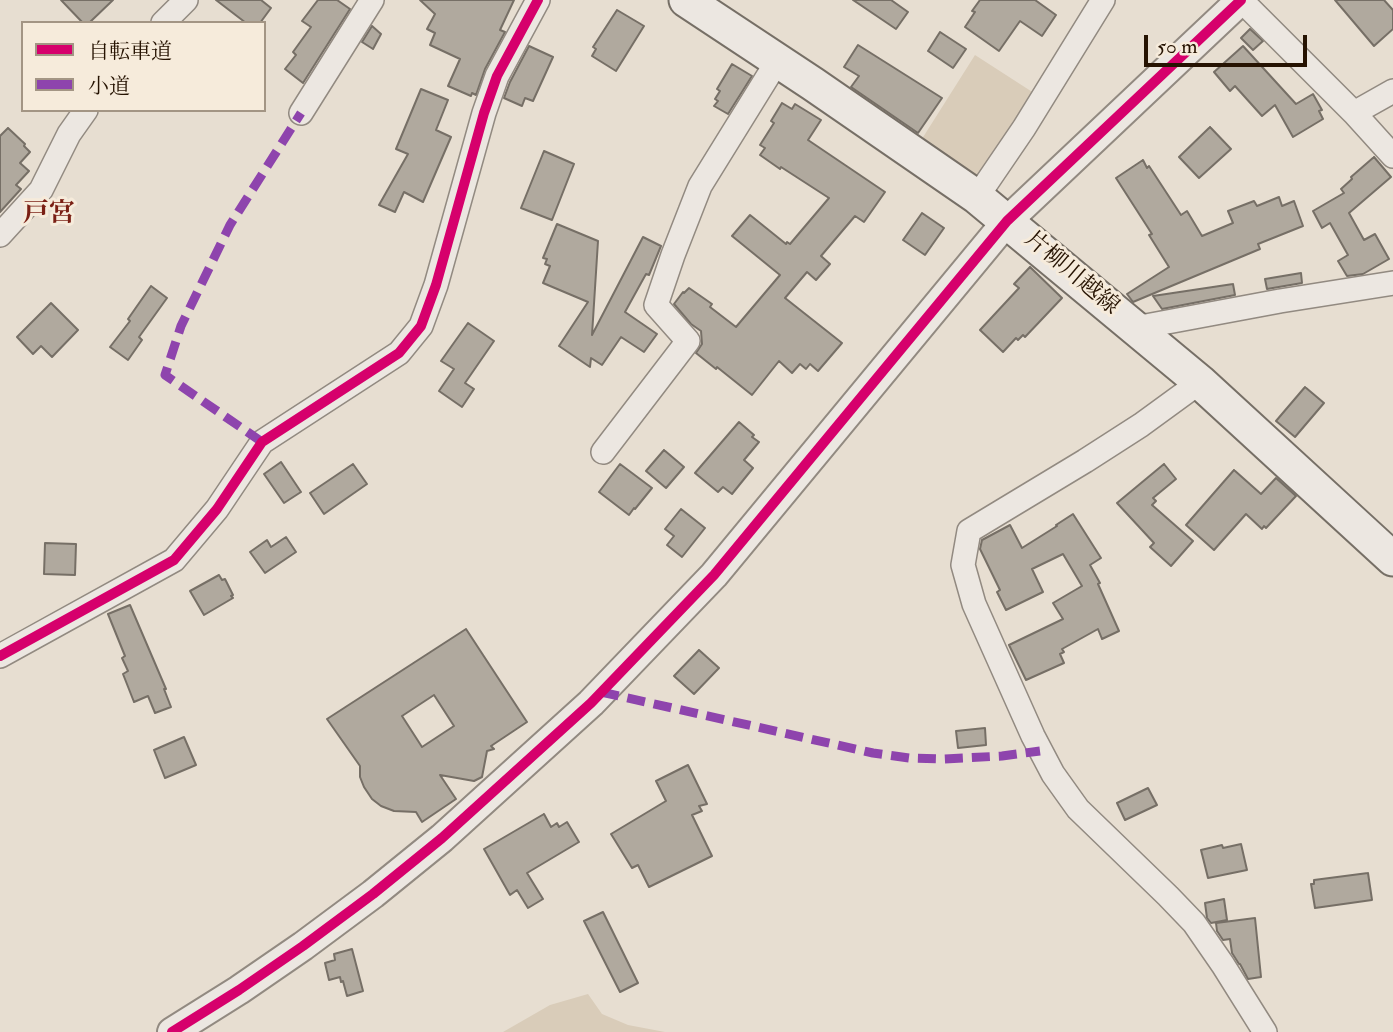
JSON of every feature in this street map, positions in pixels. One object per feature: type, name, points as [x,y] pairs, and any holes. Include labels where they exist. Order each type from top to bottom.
[{"type":"main road","name":"片柳川越線","points":[[686,0],[778,60],[1007,221],[1200,382],[1393,559]]},
{"type":"street","points":[[165,21],[186,0]]},
{"type":"street","points":[[301,113],[372,0]]},
{"type":"street","points":[[0,656],[174,560],[217,509],[262,442],[399,353],[421,326],[436,285],[496,76],[538,0]]},
{"type":"street","points":[[976,197],[1024,128],[1103,0]]},
{"type":"street","points":[[172,1032],[271,968],[373,894],[442,838],[591,703],[714,575],[1007,221],[1241,0],[1393,156]]},
{"type":"street","points":[[603,452],[688,341],[656,305],[700,186],[778,60]]},
{"type":"street","points":[[1354,113],[1393,91]]},
{"type":"street","points":[[0,235],[41,190],[69,134],[85,112]]},
{"type":"street","points":[[1135,328],[1393,283]]},
{"type":"street","points":[[1200,382],[1141,425],[969,531],[963,565],[974,604],[1033,736],[1053,774],[1079,809],[1194,923],[1265,1032]]},
{"type":"shaded area","points":[[975,55],[1037,95],[979,179],[920,142]]},
{"type":"shaded area","points":[[588,994],[602,1014],[628,1025],[665,1032],[503,1032],[550,1005]]},
{"type":"building","points":[[61,0],[113,0],[91,21],[81,21]]},
{"type":"building","points":[[216,0],[261,0],[271,8],[261,21],[243,21]]},
{"type":"building","points":[[318,0],[337,0],[350,9],[303,83],[285,69],[296,55],[293,52],[311,27],[302,21]]},
{"type":"building","points":[[420,0],[514,0],[500,30],[505,32],[485,69],[476,95],[472,93],[471,96],[448,86],[460,59],[430,45],[435,33],[427,29],[435,14]]},
{"type":"building","points":[[853,0],[891,0],[908,12],[896,29]]},
{"type":"building","points":[[980,0],[1035,0],[1056,15],[1042,36],[1020,21],[999,51],[965,27]]},
{"type":"building","points":[[1335,0],[1384,0],[1393,10],[1393,29],[1374,46]]},
{"type":"building","points":[[617,10],[644,26],[616,71],[592,56],[596,49],[593,47]]},
{"type":"building","points":[[372,26],[381,34],[373,49],[362,42]]},
{"type":"building","points":[[1250,29],[1263,41],[1253,50],[1241,38]]},
{"type":"building","points":[[940,32],[966,49],[953,68],[928,51]]},
{"type":"building","points":[[858,45],[942,98],[918,133],[851,87],[859,76],[844,67]]},
{"type":"building","points":[[529,46],[553,57],[533,101],[525,98],[522,106],[504,98]]},
{"type":"building","points":[[1243,46],[1296,104],[1313,94],[1322,110],[1319,111],[1323,119],[1293,137],[1275,105],[1262,116],[1235,86],[1230,91],[1214,72]]},
{"type":"building","points":[[732,64],[752,76],[728,114],[714,106],[720,91],[717,89]]},
{"type":"building","points":[[421,89],[448,100],[436,130],[451,137],[423,202],[404,192],[395,212],[379,205],[408,154],[396,149]]},
{"type":"building","points":[[782,103],[792,109],[795,104],[821,120],[808,140],[885,192],[864,222],[855,216],[821,256],[830,264],[816,280],[807,272],[785,298],[842,343],[818,371],[810,364],[806,369],[800,364],[792,373],[779,361],[752,395],[696,353],[702,344],[701,331],[691,324],[674,304],[689,288],[712,304],[710,307],[736,327],[780,275],[732,236],[750,215],[786,244],[790,244],[829,198],[760,155],[765,148],[760,145],[774,123],[771,121]]},
{"type":"building","points":[[1210,127],[1231,149],[1199,178],[1179,157]]},
{"type":"building","points":[[8,128],[30,152],[20,163],[29,171],[16,185],[21,189],[0,212],[0,136]]},
{"type":"building","points":[[544,151],[574,164],[552,220],[521,208]]},
{"type":"building","points":[[1374,157],[1391,177],[1349,213],[1364,240],[1375,234],[1389,259],[1363,274],[1347,276],[1338,261],[1348,255],[1330,223],[1322,228],[1313,211],[1344,193],[1341,189],[1351,177]]},
{"type":"building","points":[[1143,160],[1181,215],[1187,211],[1202,236],[1233,223],[1228,211],[1254,201],[1257,206],[1279,197],[1282,206],[1294,201],[1303,226],[1258,244],[1260,249],[1133,302],[1127,294],[1169,267],[1149,235],[1152,234],[1116,178]]},
{"type":"building","points":[[922,213],[944,228],[925,255],[903,240]]},
{"type":"building","points":[[557,224],[598,241],[592,335],[643,237],[661,246],[649,275],[646,274],[625,312],[657,334],[644,352],[621,337],[602,365],[591,358],[590,367],[559,346],[588,302],[543,283],[550,266],[545,264],[547,259],[543,258]]},
{"type":"building","points":[[1030,267],[1062,298],[1025,337],[1023,335],[1018,340],[1016,338],[1003,352],[980,330],[1019,288],[1014,284]]},
{"type":"building","points":[[1301,273],[1302,283],[1267,289],[1265,279]]},
{"type":"building","points":[[1233,284],[1235,295],[1162,309],[1153,296]]},
{"type":"building","points":[[151,286],[167,298],[139,337],[142,340],[128,360],[110,347]]},
{"type":"building","points":[[51,303],[78,330],[52,357],[41,346],[33,354],[17,337]]},
{"type":"building","points":[[468,323],[494,341],[465,383],[474,389],[462,407],[439,391],[454,369],[441,361]]},
{"type":"building","points":[[1305,387],[1324,403],[1295,437],[1276,421]]},
{"type":"building","points":[[739,422],[759,442],[744,460],[753,468],[732,494],[723,487],[718,492],[695,473]]},
{"type":"building","points":[[664,450],[684,467],[666,488],[646,471]]},
{"type":"building","points":[[281,462],[301,492],[284,503],[264,474]]},
{"type":"building","points":[[353,464],[367,484],[324,514],[310,493]]},
{"type":"building","points":[[620,464],[652,488],[629,515],[599,492]]},
{"type":"building","points":[[1164,464],[1176,479],[1153,498],[1156,501],[1152,505],[1193,541],[1171,566],[1150,547],[1154,543],[1117,503]]},
{"type":"building","points":[[1234,470],[1261,494],[1276,478],[1296,496],[1266,528],[1264,526],[1262,529],[1246,514],[1214,550],[1186,525]]},
{"type":"building","points":[[681,509],[705,528],[682,557],[667,545],[674,536],[665,529]]},
{"type":"building","points":[[1073,514],[1101,558],[1090,565],[1119,631],[1102,639],[1098,629],[1062,649],[1064,652],[1060,654],[1064,663],[1026,680],[1009,645],[1063,619],[1053,603],[1082,586],[1063,554],[1032,569],[1043,592],[1006,610],[997,592],[1000,590],[980,549],[982,540],[1010,525],[1022,548]]},
{"type":"building","points":[[286,537],[296,552],[265,573],[250,552],[267,540],[271,547]]},
{"type":"building","points":[[45,543],[76,544],[75,575],[44,574]]},
{"type":"building","points":[[219,575],[222,580],[225,579],[233,598],[204,615],[190,591]]},
{"type":"building","points":[[130,605],[171,707],[155,713],[148,696],[134,702],[123,674],[128,671],[122,658],[125,656],[108,614]]},
{"type":"building","points":[[466,629],[527,722],[491,746],[494,749],[487,751],[482,777],[474,781],[440,775],[456,799],[422,822],[416,812],[394,811],[372,799],[360,777],[360,766],[327,719]],"holes":[[[434,695],[454,726],[422,747],[402,716]]]},
{"type":"building","points":[[699,650],[719,668],[694,694],[674,676]]},
{"type":"building","points":[[985,728],[986,745],[958,748],[956,731]]},
{"type":"building","points":[[184,737],[196,765],[165,778],[154,750]]},
{"type":"building","points":[[688,765],[707,804],[699,806],[702,811],[692,815],[712,856],[649,887],[638,865],[632,868],[611,834],[666,801],[656,781]]},
{"type":"building","points":[[1148,788],[1157,805],[1125,820],[1117,803]]},
{"type":"building","points":[[544,814],[551,827],[557,823],[559,827],[567,822],[579,842],[527,873],[543,899],[528,908],[517,890],[510,895],[484,849]]},
{"type":"building","points":[[1241,844],[1247,870],[1208,878],[1201,850]]},
{"type":"building","points":[[1368,873],[1372,900],[1315,908],[1311,884],[1314,884],[1314,880]]},
{"type":"building","points":[[1224,899],[1227,920],[1211,923],[1207,918],[1205,903]]},
{"type":"building","points":[[603,912],[638,983],[620,992],[584,921]]},
{"type":"building","points":[[1255,918],[1261,977],[1248,979],[1232,953],[1230,939],[1223,940],[1217,931],[1216,923]]},
{"type":"building","points":[[352,949],[363,991],[347,996],[340,977],[329,980],[325,963],[335,960],[334,954]]},
{"type":"marked path","points":[[262,442],[165,375],[181,326],[230,225],[301,113]]},
{"type":"marked path","points":[[601,692],[873,753],[909,758],[1002,756],[1040,751]]},
{"type":"cycle path","points":[[0,656],[174,560],[217,509],[262,442],[399,353],[421,326],[436,285],[484,113],[497,76],[538,0]]},
{"type":"cycle path","points":[[172,1032],[239,990],[373,894],[442,838],[591,703],[714,575],[1007,221],[1241,0]]},
{"type":"district","name":"戸宮","points":[[49,215]]}]
